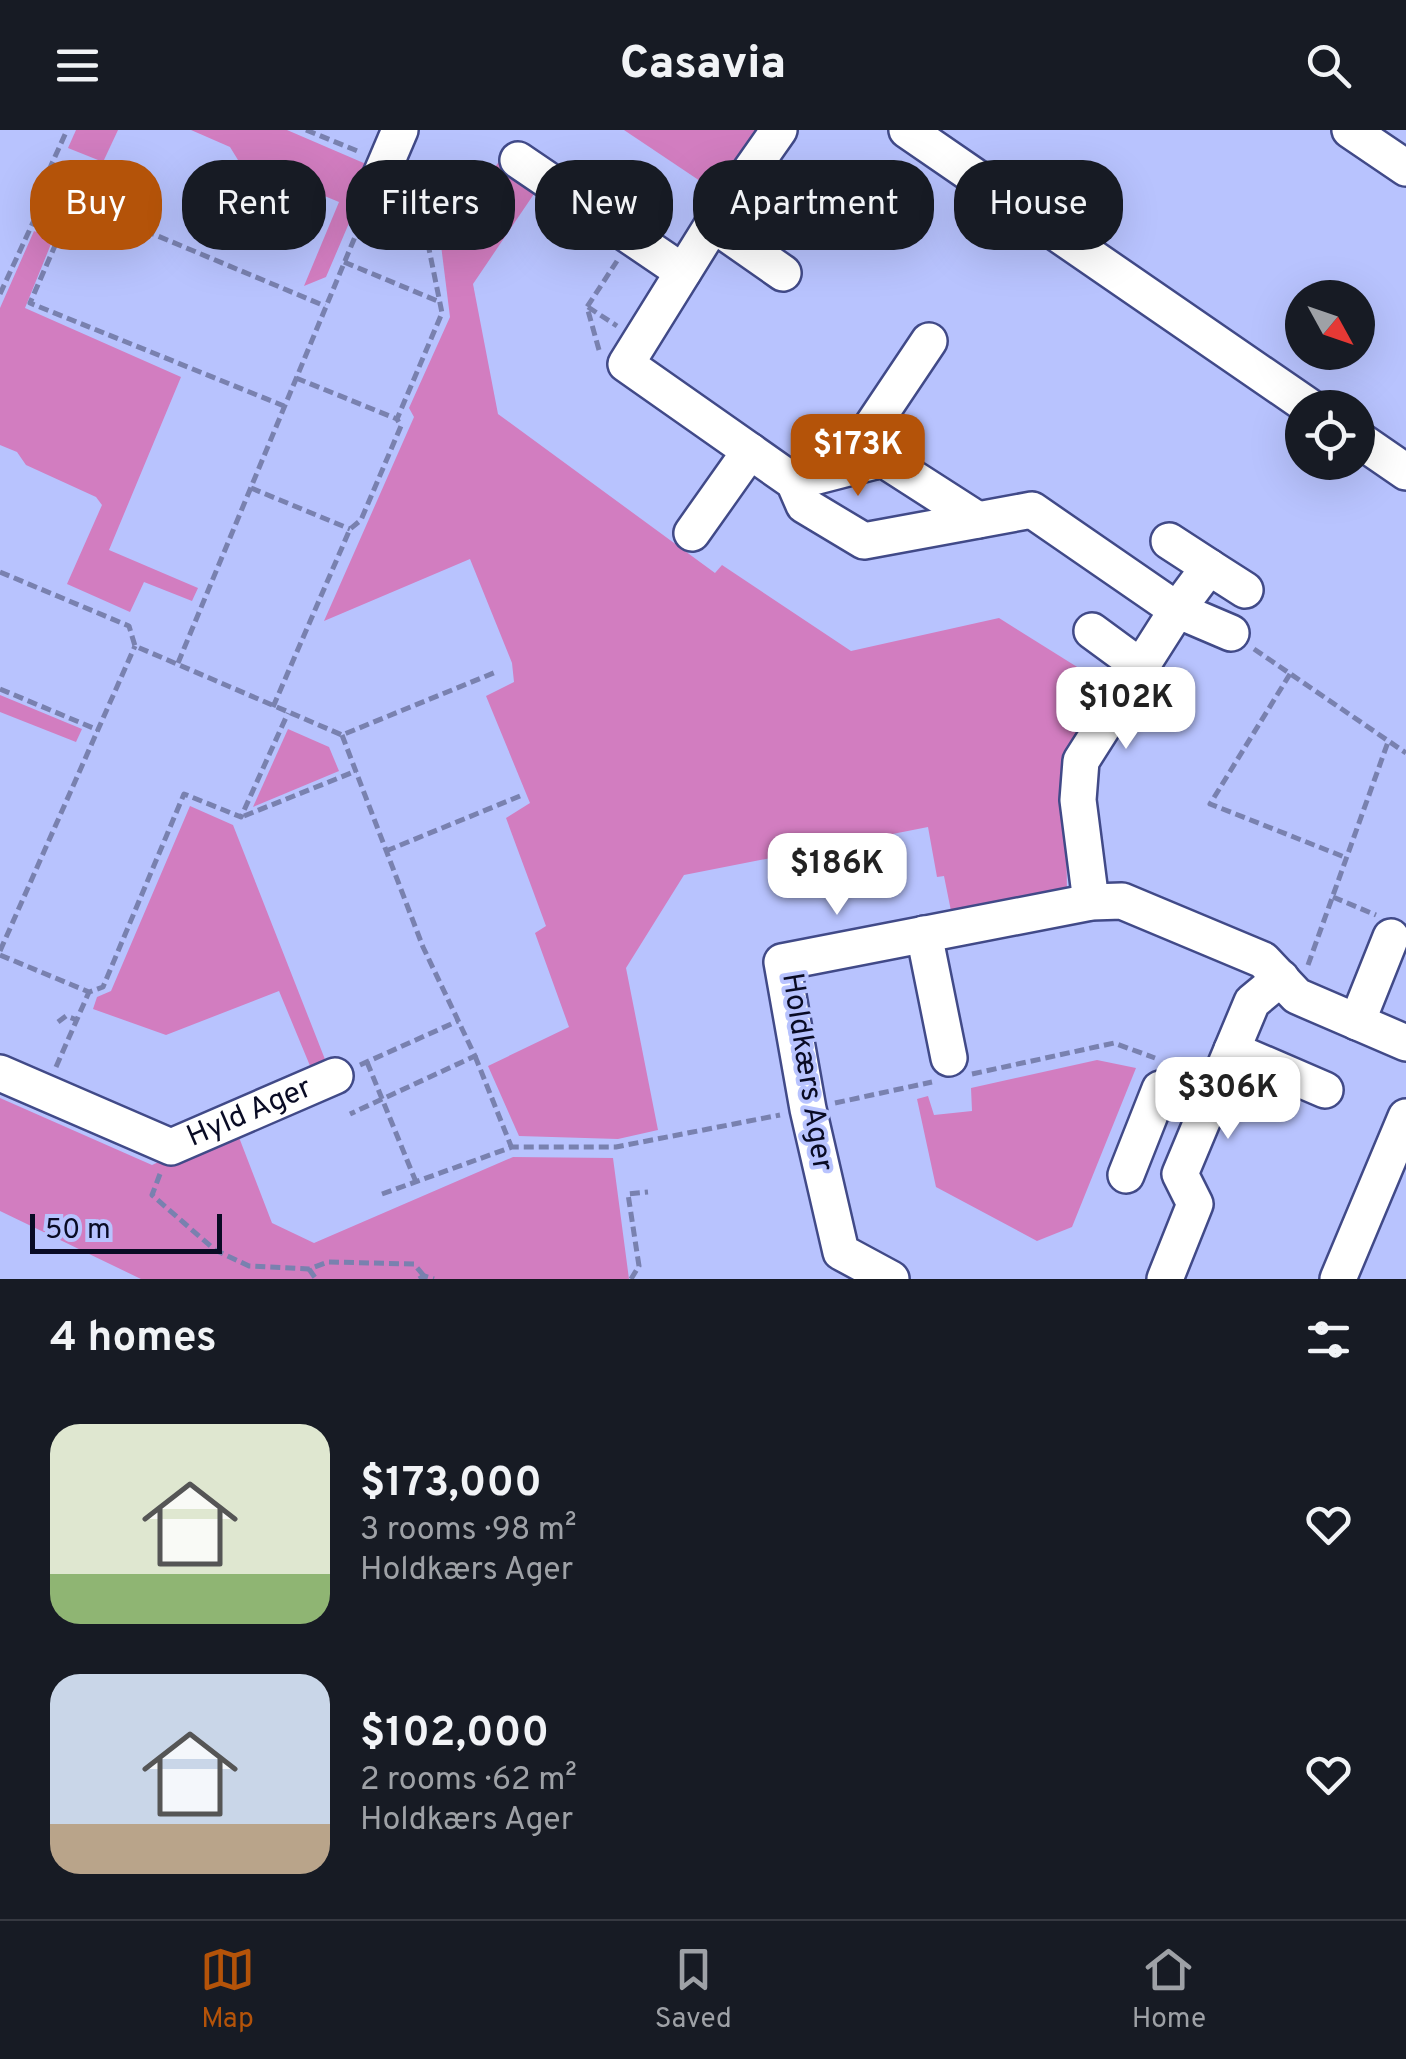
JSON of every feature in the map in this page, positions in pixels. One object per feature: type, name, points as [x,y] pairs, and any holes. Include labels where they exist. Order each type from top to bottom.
[{"type":"street","points":[[387,160],[400,130]]},
{"type":"street","points":[[758,160],[779,130]]},
{"type":"street","points":[[907,130],[1286,390]]},
{"type":"street","points":[[1350,130],[1406,168]]},
{"type":"street","points":[[518,160],[535,171]]},
{"type":"street","points":[[651,250],[683,272]]},
{"type":"street","points":[[697,250],[626,364],[794,482],[804,505],[864,541],[1032,510],[1176,610],[1230,633]]},
{"type":"street","points":[[751,250],[783,272]]},
{"type":"street","points":[[874,461],[868,432],[928,341]]},
{"type":"street","points":[[692,533],[750,451]]},
{"type":"street","points":[[1375,451],[1406,472]]},
{"type":"street","points":[[794,482],[883,458],[978,520]]},
{"type":"street","points":[[1170,541],[1245,590]]},
{"type":"street","points":[[1090,902],[1078,800],[1082,761],[1176,610],[1209,567]]},
{"type":"street","points":[[1092,632],[1141,667]]},
{"type":"street","name":"Holdkærs Ager","points":[[891,1279],[840,1252],[808,1109],[782,962],[1090,902],[1122,901],[1264,960],[1289,987],[1406,1044]]},
{"type":"street","points":[[924,934],[951,1071]]},
{"type":"street","points":[[1357,1022],[1391,937]]},
{"type":"street","points":[[1164,1279],[1195,1204],[1180,1174],[1252,1002],[1289,987]]},
{"type":"street","points":[[1232,1050],[1324,1090]]},
{"type":"street","name":"Hyld Ager","points":[[0,1073],[171,1147],[335,1076]]},
{"type":"street","points":[[1158,1091],[1194,1139]]},
{"type":"street","points":[[1126,1174],[1158,1091]]},
{"type":"street","points":[[1338,1279],[1406,1116]]},
{"type":"path","points":[[54,160],[67,130]]},
{"type":"path","points":[[306,130],[379,160]]},
{"type":"path","points":[[0,294],[30,229]]},
{"type":"path","points":[[162,238],[325,306]]},
{"type":"path","points":[[53,250],[30,303],[284,406]]},
{"type":"path","points":[[178,663],[349,250]]},
{"type":"path","points":[[397,419],[442,313],[429,250]]},
{"type":"path","points":[[624,250],[587,306],[600,352],[626,364]]},
{"type":"path","points":[[344,262],[440,302]]},
{"type":"path","points":[[274,706],[350,529],[361,520],[401,426],[397,419],[296,378]]},
{"type":"path","points":[[250,488],[350,529]]},
{"type":"path","points":[[0,572],[130,626],[135,646],[0,953],[89,992]]},
{"type":"path","points":[[1230,633],[1406,753]]},
{"type":"path","points":[[135,646],[342,735],[496,672]]},
{"type":"path","points":[[1290,674],[1210,804],[1346,858]]},
{"type":"path","points":[[0,689],[98,730]]},
{"type":"path","points":[[241,817],[288,712]]},
{"type":"path","points":[[342,735],[423,947],[475,1056],[512,1147]]},
{"type":"path","points":[[1289,987],[1346,858],[1388,742]]},
{"type":"path","points":[[44,1093],[89,992],[103,986],[184,794],[241,817],[356,771]]},
{"type":"path","points":[[386,851],[520,796]]},
{"type":"path","points":[[58,1022],[66,1016],[77,1020]]},
{"type":"path","points":[[335,1076],[458,1021]]},
{"type":"path","points":[[382,1194],[512,1147],[616,1148],[808,1109],[951,1071],[1114,1043],[1158,1091]]},
{"type":"path","points":[[350,1114],[475,1056]]},
{"type":"path","points":[[367,1062],[416,1182]]},
{"type":"path","points":[[171,1147],[152,1196],[214,1250],[249,1266],[309,1269],[328,1262],[400,1262],[414,1264],[422,1277],[434,1279]]},
{"type":"path","points":[[630,1279],[639,1266],[628,1194],[648,1192]]},
{"type":"path","points":[[309,1269],[316,1279]]},
{"type":"shaded area","points":[[76,130],[118,130],[104,160],[68,148]]},
{"type":"shaded area","points":[[191,130],[287,130],[357,160],[346,160],[346,230],[326,277],[304,286],[319,250],[326,250],[326,233],[339,202],[326,197],[326,160],[238,160],[230,147]]},
{"type":"shaded area","points":[[624,130],[759,130],[739,160],[693,160],[693,176]]},
{"type":"shaded area","points":[[515,171],[535,186],[535,192],[515,222]]},
{"type":"shaded area","points":[[30,240],[30,250],[49,250],[25,308],[181,377],[109,550],[198,588],[192,601],[144,582],[130,612],[67,584],[102,505],[96,497],[26,465],[17,452],[0,445],[0,308]]},
{"type":"shaded area","points":[[442,250],[496,250],[473,284],[498,414],[715,573],[722,565],[851,651],[999,618],[1106,685],[1065,753],[1067,891],[952,916],[944,876],[937,877],[928,827],[684,875],[626,968],[658,1130],[618,1139],[519,1136],[488,1066],[569,1027],[535,933],[546,926],[506,818],[530,803],[486,696],[514,682],[512,663],[470,559],[324,621],[414,417],[409,408],[450,317]]},
{"type":"shaded area","points":[[0,695],[82,729],[76,742],[0,712]]},
{"type":"shaded area","points":[[288,729],[329,747],[339,771],[253,807]]},
{"type":"shaded area","points":[[190,806],[233,825],[328,1067],[313,1073],[279,991],[166,1035],[93,1009],[97,997],[111,991]]},
{"type":"shaded area","points":[[1097,1060],[1136,1068],[1072,1227],[1037,1241],[936,1187],[917,1099],[928,1096],[934,1115],[972,1111],[971,1088]]},
{"type":"shaded area","points":[[0,1098],[152,1165],[235,1127],[272,1223],[314,1243],[513,1157],[613,1158],[629,1279],[141,1279],[0,1211]]}]
